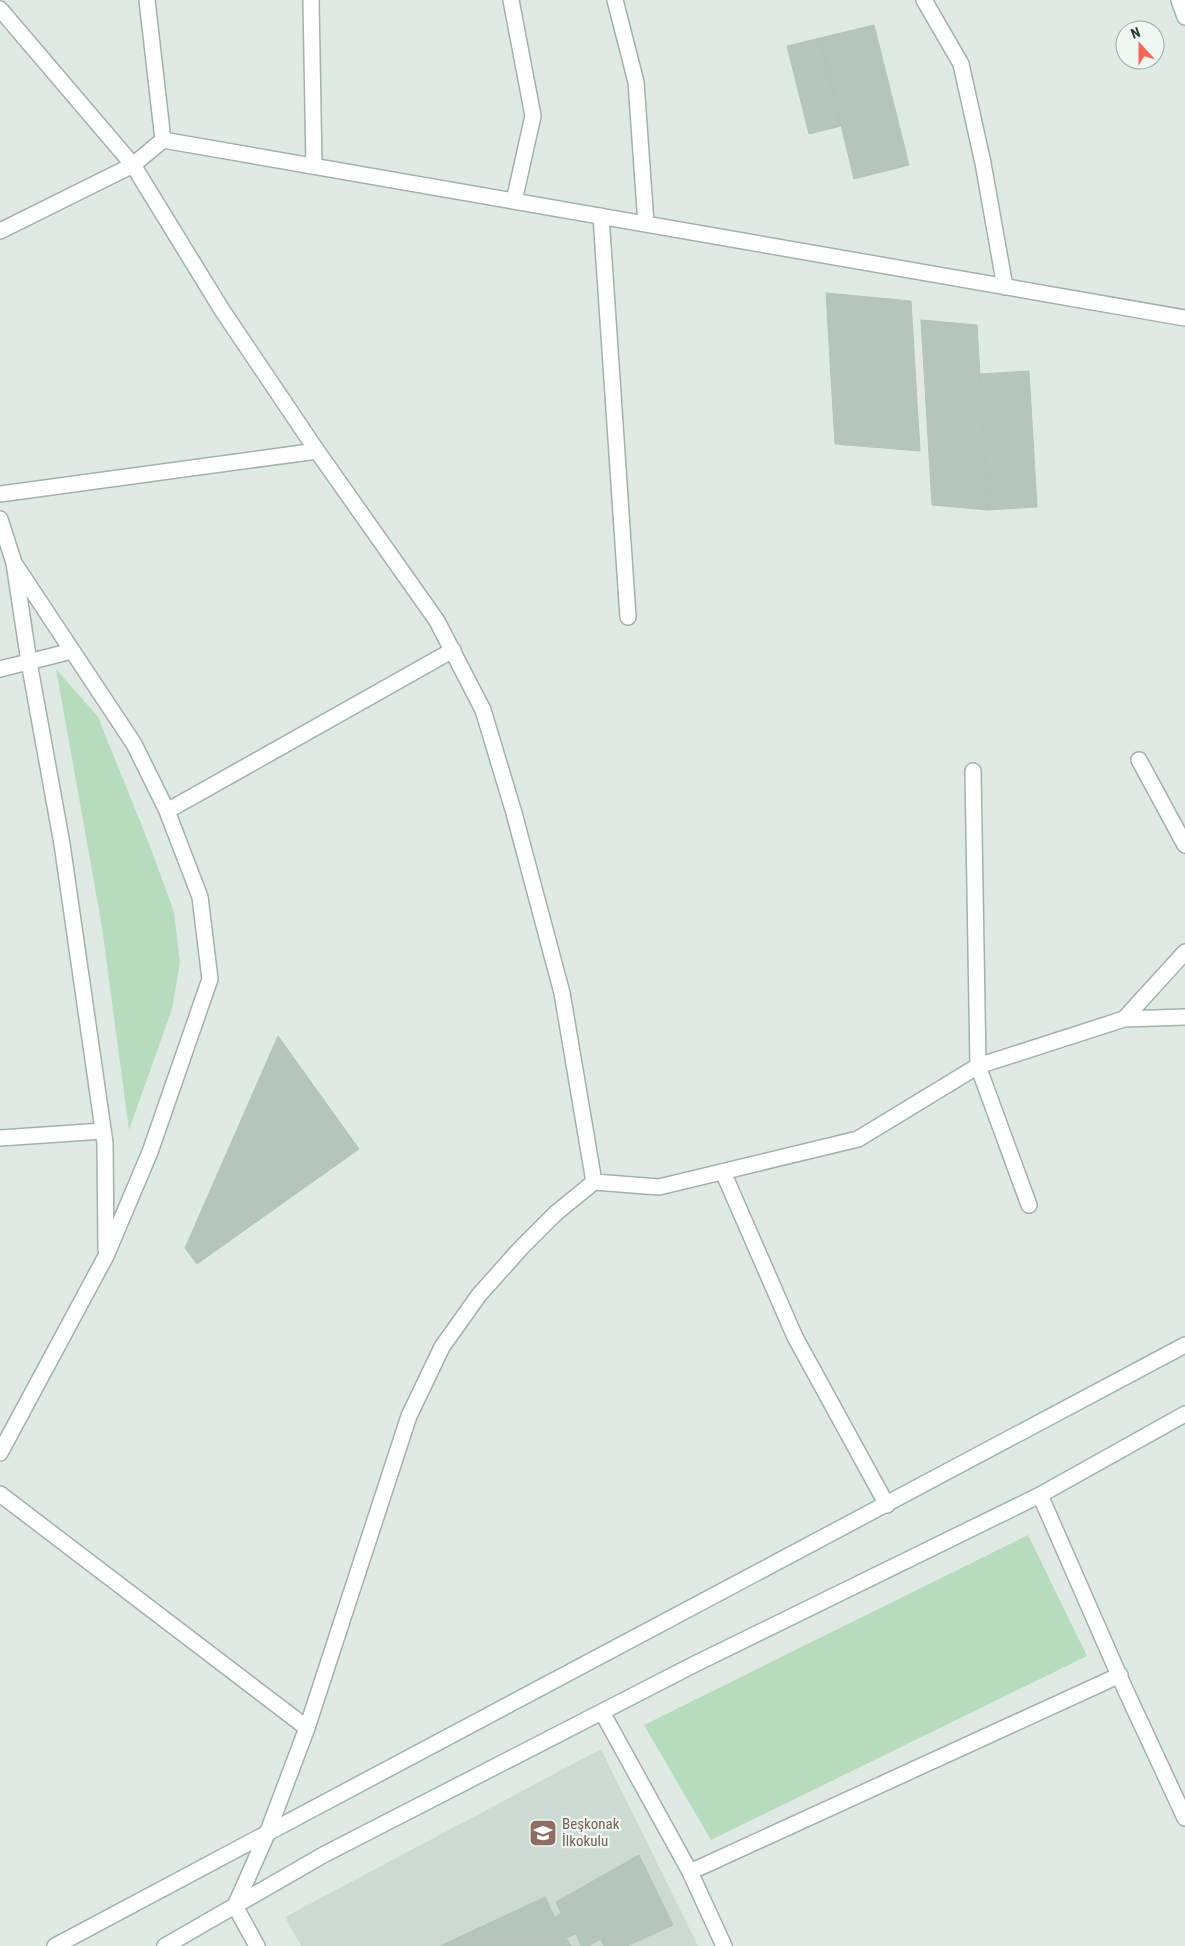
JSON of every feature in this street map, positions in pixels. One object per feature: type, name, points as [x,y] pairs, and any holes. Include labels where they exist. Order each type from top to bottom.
[{"type":"street","points":[[147,0],[163,140]]},
{"type":"street","points":[[311,0],[314,166]]},
{"type":"street","points":[[512,0],[533,116],[514,201]]},
{"type":"street","points":[[615,0],[636,82],[646,224]]},
{"type":"street","points":[[924,0],[961,64],[983,163],[1005,287]]},
{"type":"street","points":[[1179,0],[1185,17]]},
{"type":"street","points":[[0,9],[133,165],[222,310],[316,451],[437,620],[453,650],[483,710],[560,984],[594,1182]]},
{"type":"street","points":[[0,231],[133,165],[163,140],[1185,318]]},
{"type":"street","points":[[601,216],[628,617]]},
{"type":"street","points":[[0,494],[316,451]]},
{"type":"street","points":[[0,519],[14,563],[29,662],[62,844],[105,1144],[106,1256]]},
{"type":"street","points":[[0,1453],[106,1256],[150,1152],[210,979],[200,897],[168,811],[134,744],[14,563]]},
{"type":"street","points":[[168,811],[453,650]]},
{"type":"street","points":[[0,669],[72,651]]},
{"type":"street","points":[[1139,760],[1185,846]]},
{"type":"street","points":[[973,771],[978,1066],[1029,1205]]},
{"type":"street","points":[[1124,1019],[1185,952]]},
{"type":"street","points":[[235,1906],[267,1834],[306,1728],[409,1416],[442,1347],[479,1294],[556,1213],[594,1182],[659,1187],[858,1139],[978,1066],[1124,1019],[1185,1016]]},
{"type":"street","points":[[0,1138],[103,1132]]},
{"type":"street","points":[[723,1172],[795,1337],[887,1505]]},
{"type":"street","points":[[55,1946],[1185,1345]]},
{"type":"street","points":[[165,1946],[325,1854],[602,1712],[1040,1495],[1185,1414]]},
{"type":"street","points":[[0,1494],[306,1728]]},
{"type":"street","points":[[1040,1495],[1185,1818]]},
{"type":"street","points":[[690,1872],[1120,1675]]},
{"type":"street","points":[[602,1712],[690,1872],[724,1946]]},
{"type":"street","points":[[235,1906],[257,1946]]},
{"type":"shaded area","name":"Beşkonak İlkokulu","points":[[601,1749],[698,1946],[301,1946],[285,1917]]},
{"type":"green space","points":[[56,669],[98,717],[150,846],[174,912],[180,963],[172,1009],[129,1130],[102,927]]},
{"type":"green space","points":[[1028,1535],[1087,1656],[711,1840],[644,1725]]},
{"type":"building","points":[[874,25],[909,165],[854,179],[820,38]]},
{"type":"building","points":[[820,38],[841,126],[809,134],[787,46]]},
{"type":"building","points":[[826,293],[911,301],[920,451],[835,444]]},
{"type":"building","points":[[921,320],[977,325],[988,510],[932,505]]},
{"type":"building","points":[[1029,371],[1037,507],[988,510],[980,374]]},
{"type":"building","points":[[278,1036],[359,1149],[197,1264],[185,1248]]},
{"type":"building","points":[[639,1855],[673,1925],[627,1946],[604,1946],[601,1939],[588,1946],[581,1946],[576,1934],[566,1938],[571,1946],[440,1946],[545,1897],[555,1918],[561,1913],[556,1902]]},
{"type":"place","name":"Beşkonak İlkokulu","points":[[543,1833]]}]
